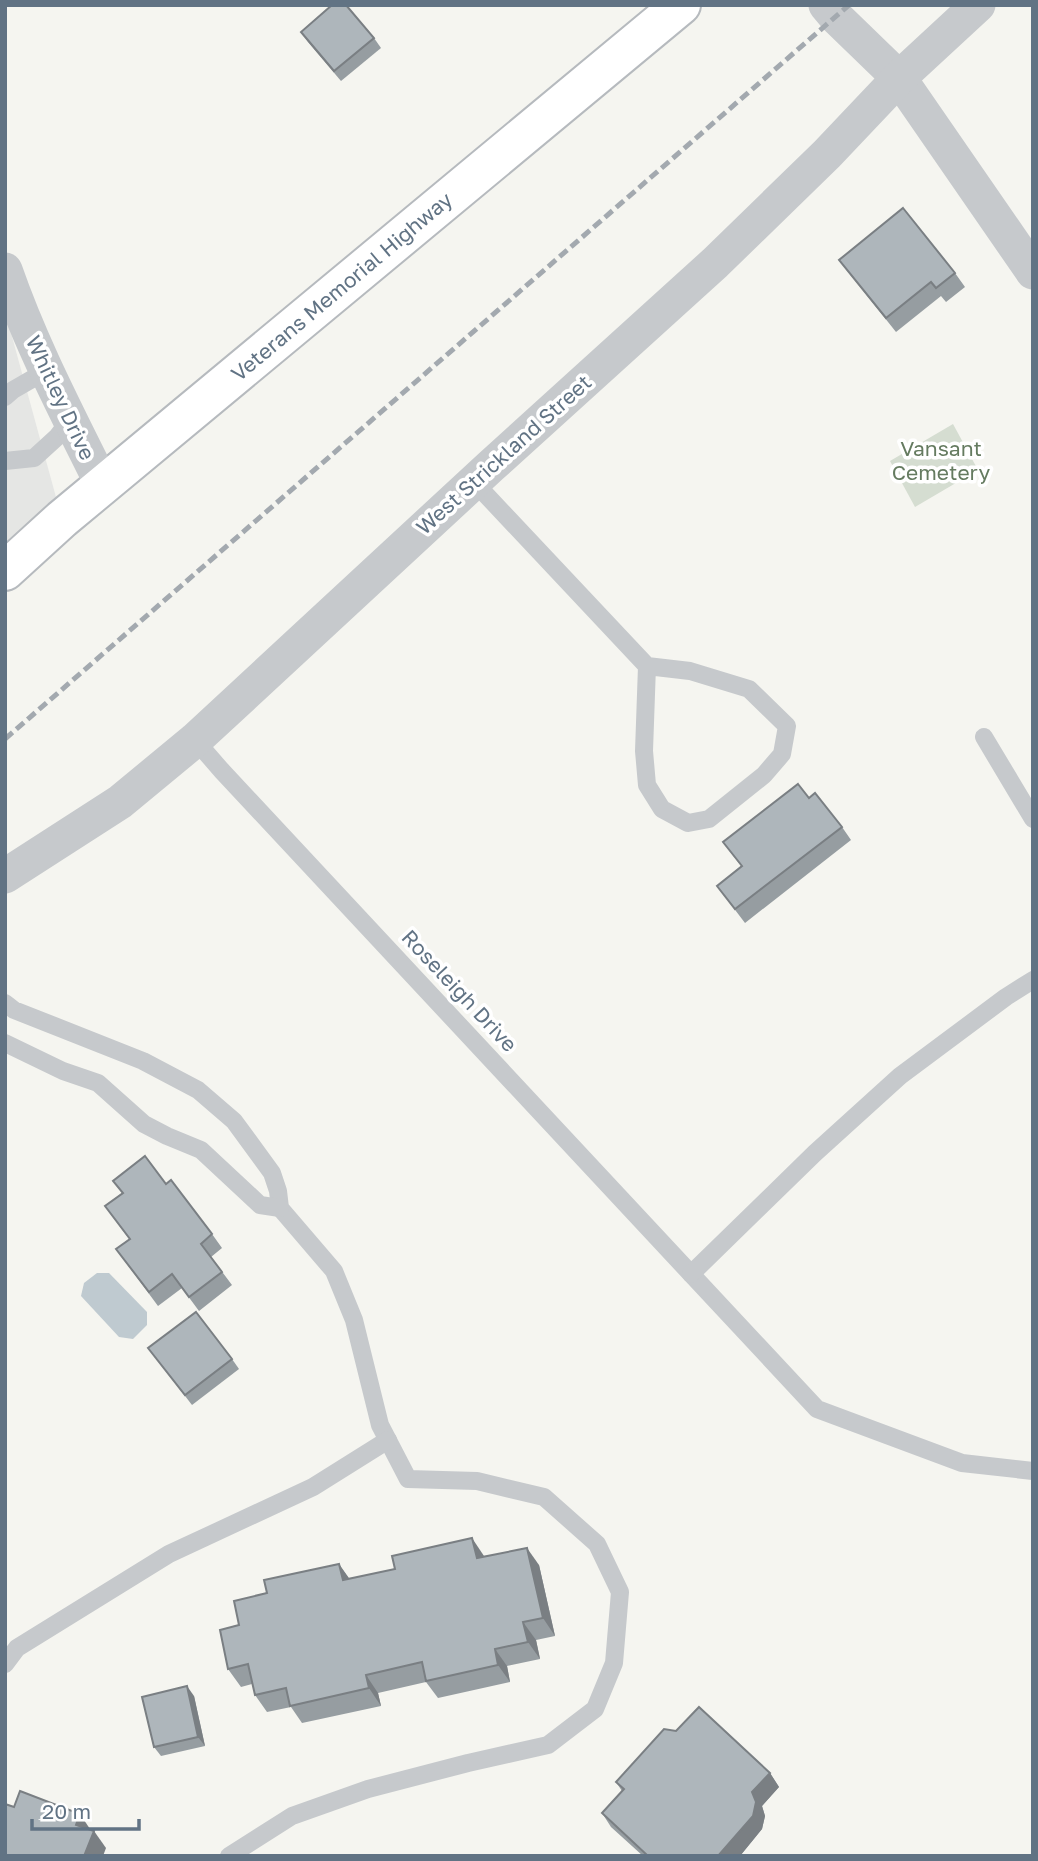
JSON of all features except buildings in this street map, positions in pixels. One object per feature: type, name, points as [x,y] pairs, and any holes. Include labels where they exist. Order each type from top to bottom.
[{"type":"main road","name":"Veterans Memorial Highway","points":[[5,571],[103,486],[681,5]]},
{"type":"street","points":[[826,5],[835,17],[899,78],[1033,272]]},
{"type":"street","name":"West Strickland Street","points":[[5,876],[120,802],[195,740],[715,263],[827,154],[899,78],[978,5]]},
{"type":"street","name":"Whitley Drive","points":[[5,270],[11,309],[46,371],[103,486]]},
{"type":"lane","points":[[5,397],[46,371]]},
{"type":"lane","points":[[5,461],[34,458],[57,437],[70,420]]},
{"type":"lane","points":[[474,482],[647,666],[690,671],[749,689],[787,726],[782,754],[764,775],[709,819],[688,823],[662,809],[647,785],[644,751],[647,666]]},
{"type":"lane","points":[[984,737],[1033,819]]},
{"type":"lane","name":"Roseleigh Drive","points":[[195,740],[817,1409],[962,1463],[1033,1471]]},
{"type":"lane","points":[[691,1273],[815,1153],[900,1076],[1033,980]]},
{"type":"lane","points":[[5,1003],[14,1010],[143,1061],[198,1090],[234,1121],[272,1173],[280,1209],[334,1271],[354,1320],[380,1425],[408,1479],[477,1481],[544,1497],[597,1544],[620,1592],[614,1663],[595,1709],[548,1745],[368,1789],[292,1816],[229,1856]]},
{"type":"lane","points":[[5,1044],[98,1083],[144,1124],[201,1150],[260,1205],[280,1209]]},
{"type":"lane","points":[[5,1664],[17,1648],[169,1554],[313,1486],[388,1440]]},
{"type":"shaded area","points":[[5,311],[62,519],[5,571]]},
{"type":"shaded area","points":[[97,1273],[109,1273],[147,1312],[147,1325],[133,1339],[119,1337],[81,1296],[84,1283]]},
{"type":"green space","name":"Vansant Cemetery","points":[[953,424],[978,470],[915,507],[890,461]]},
{"type":"railway","points":[[5,739],[849,5]]}]
